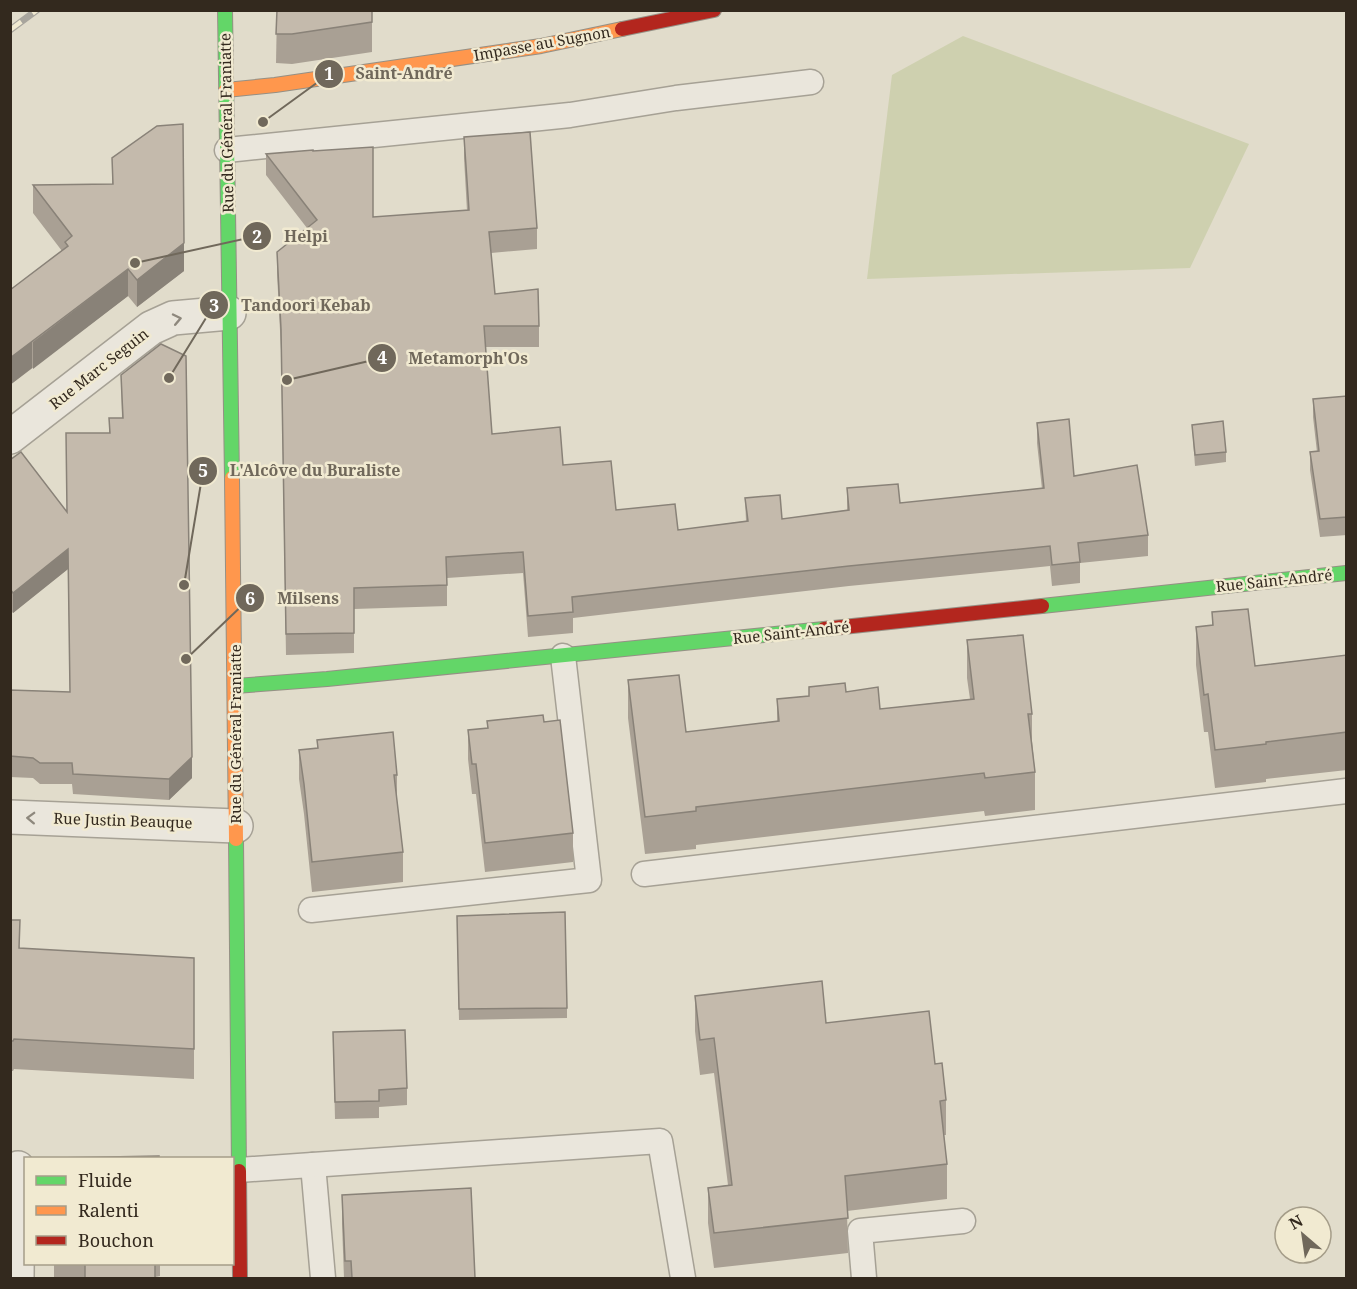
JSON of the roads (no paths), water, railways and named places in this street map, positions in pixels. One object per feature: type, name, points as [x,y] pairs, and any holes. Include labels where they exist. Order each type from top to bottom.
[{"type":"street","name":"Rue du Général Franiatte","points":[[225,10],[234,550],[240,1278]]},
{"type":"street","name":"Impasse au Sugnon","points":[[226,90],[275,85],[542,46],[714,10]]},
{"type":"street","name":"Rue Marc Seguin","points":[[10,437],[151,328],[173,318],[229,313]]},
{"type":"street","name":"Rue Saint-André","points":[[235,686],[736,639],[1347,573]]},
{"type":"street","name":"Rue Justin Beauque","points":[[10,817],[236,826]]},
{"type":"street","points":[[17,1278],[18,1168]]},
{"type":"lane","points":[[227,150],[570,115],[676,98],[811,82]]},
{"type":"lane","points":[[311,910],[589,880],[563,656]]},
{"type":"lane","points":[[644,874],[1347,791]]},
{"type":"lane","points":[[239,1170],[660,1141],[683,1278]]},
{"type":"lane","points":[[313,1165],[323,1278]]},
{"type":"lane","points":[[864,1278],[860,1232],[963,1221]]},
{"type":"railway","points":[[10,30],[37,10]]},
{"type":"place","name":"Saint-André","points":[[263,122]]},
{"type":"place","name":"Helpi","points":[[135,263]]},
{"type":"place","name":"Tandoori Kebab","points":[[169,378]]},
{"type":"place","name":"Metamorph'Os","points":[[287,380]]},
{"type":"place","name":"L'Alcôve du Buraliste","points":[[184,585]]},
{"type":"place","name":"Milsens","points":[[186,659]]}]
